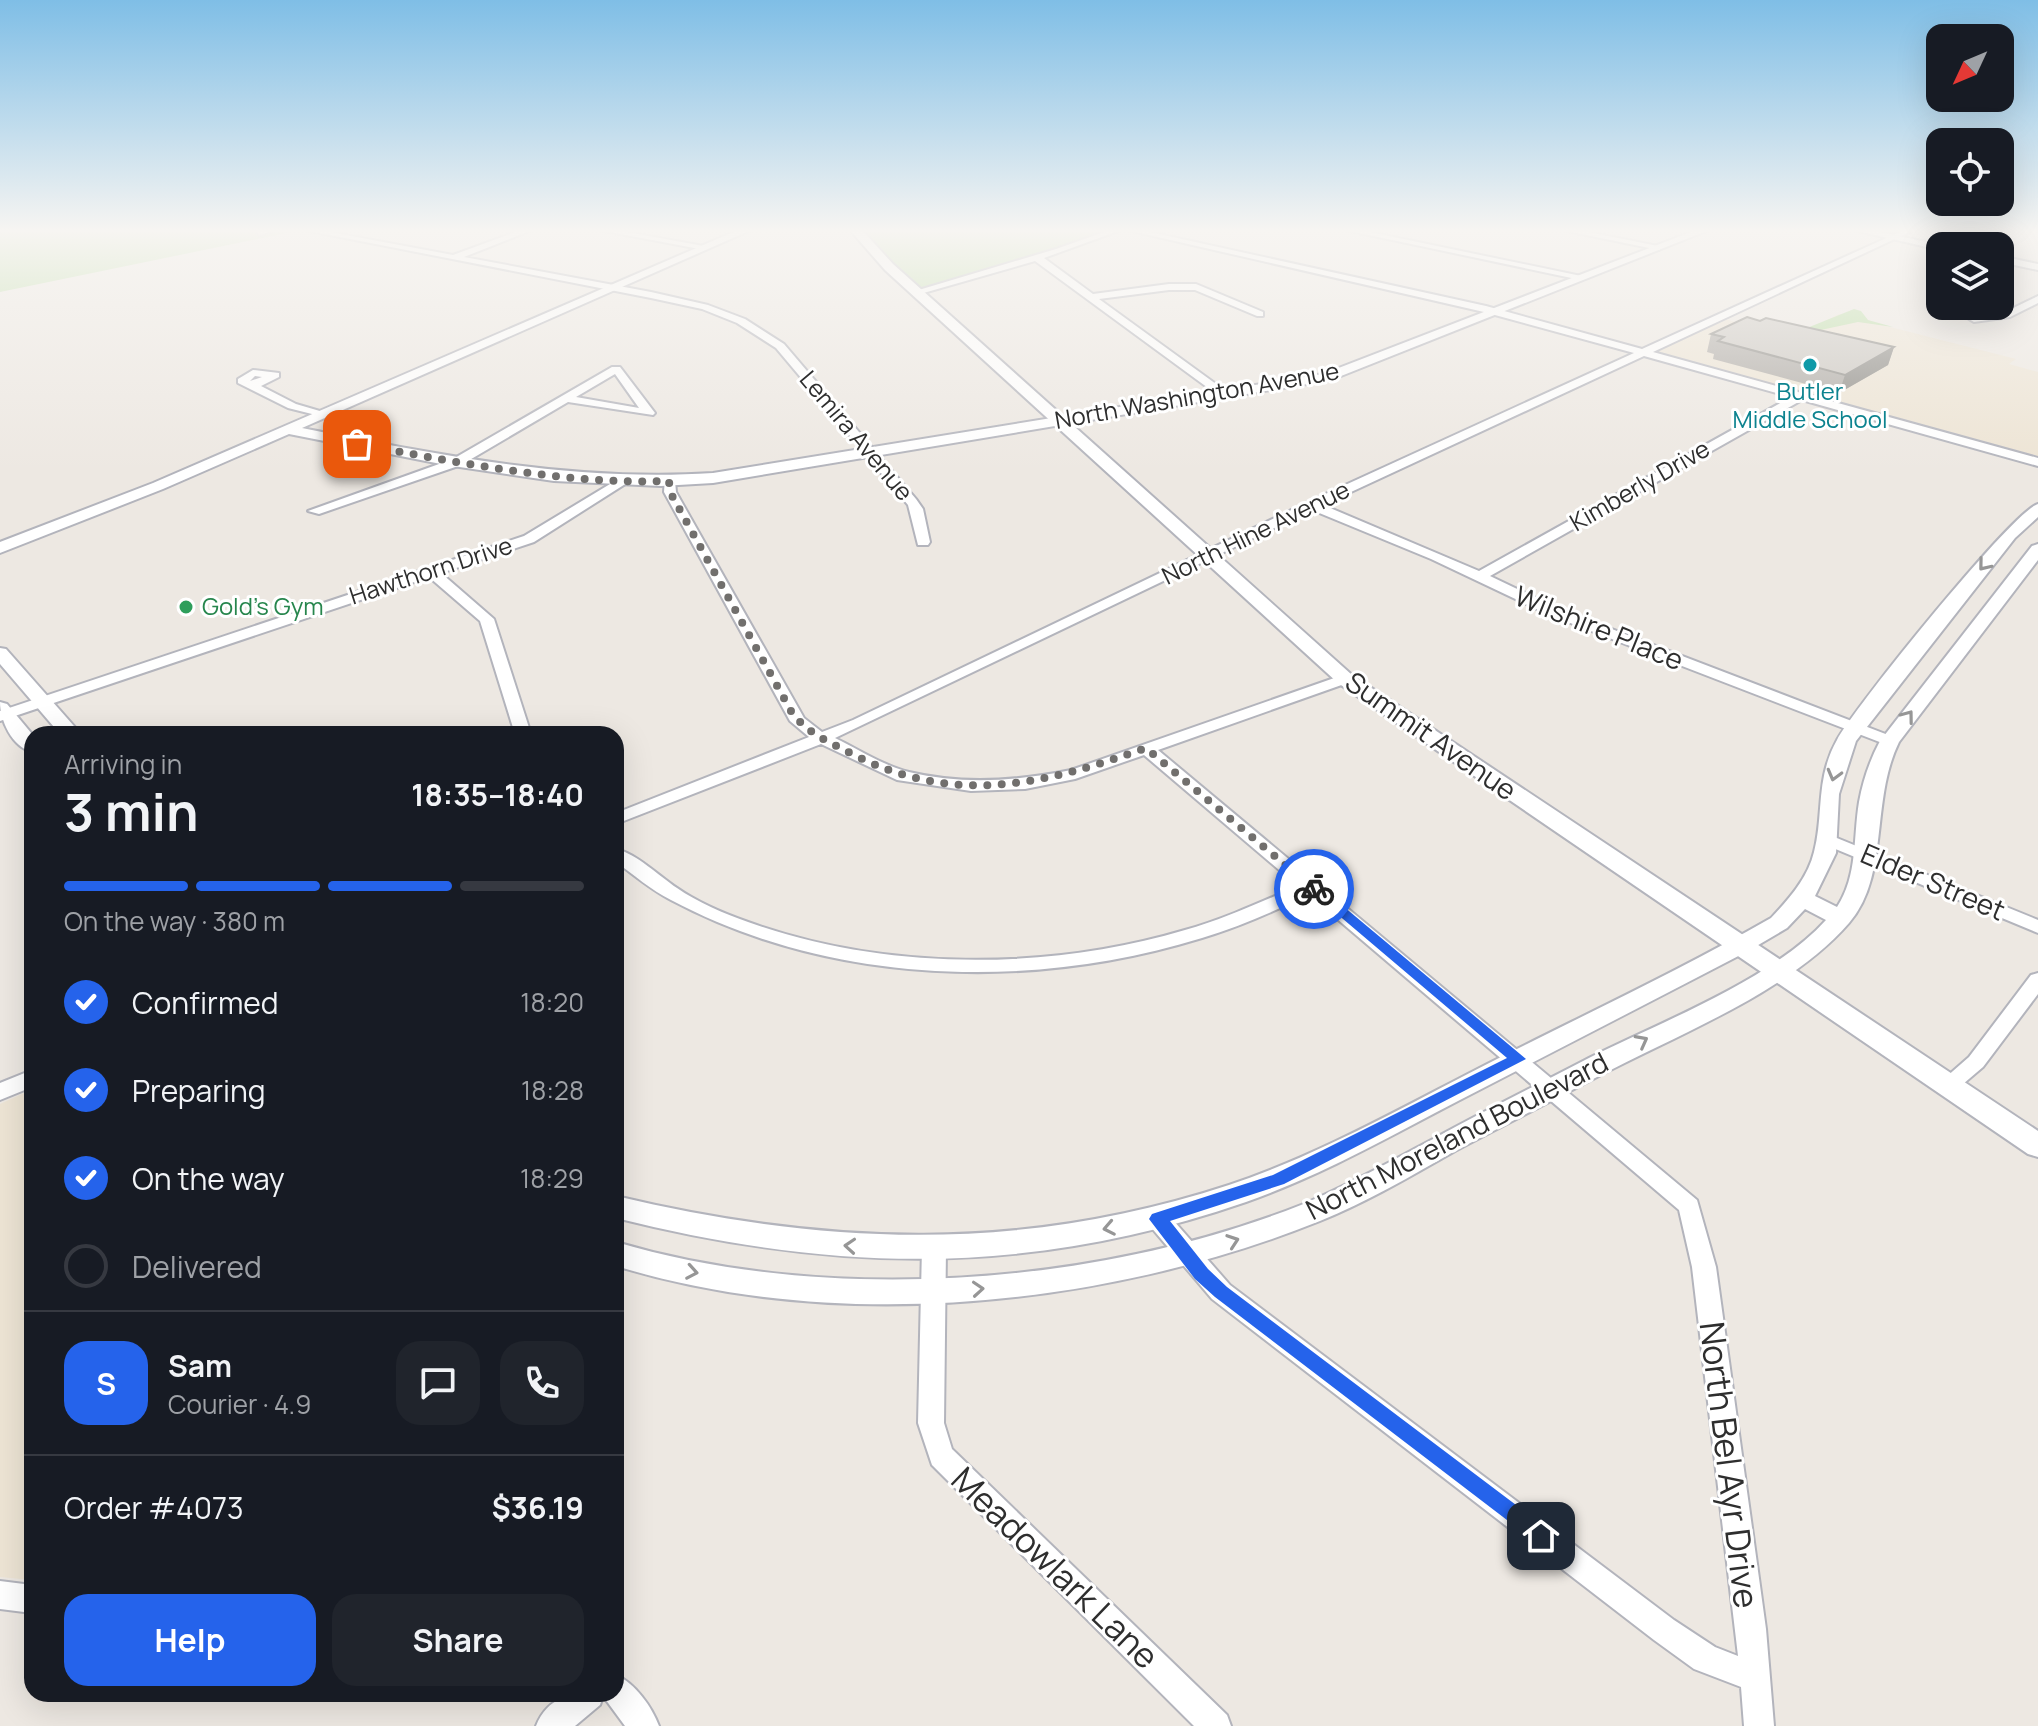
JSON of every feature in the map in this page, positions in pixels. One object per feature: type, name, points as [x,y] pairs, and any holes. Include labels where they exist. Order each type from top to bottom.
[{"type":"main road","name":"Summit Avenue","points":[[938,311],[1345,679],[2038,1146]]},
{"type":"street","points":[[4,553],[559,311]]},
{"type":"street","name":"Lemira Avenue","points":[[714,311],[769,336],[917,509],[923,542]]},
{"type":"street","points":[[1109,311],[1223,394]]},
{"type":"street","points":[[1252,311],[1260,314]]},
{"type":"street","points":[[1495,311],[1636,353],[2038,462]]},
{"type":"street","name":"North Washington Avenue","points":[[288,430],[457,462],[624,481],[713,478],[1326,377],[1495,311]]},
{"type":"street","name":"North Hine Avenue","points":[[624,816],[822,739],[1312,505],[1730,311]]},
{"type":"street","points":[[314,511],[457,462],[564,398],[616,369],[649,413],[564,398]]},
{"type":"street","points":[[252,386],[292,406],[324,414]]},
{"type":"street","name":"Kimberly Drive","points":[[1479,577],[1801,396]]},
{"type":"street","name":"Hawthorn Drive","points":[[2,713],[43,702],[537,535],[624,481]]},
{"type":"street","points":[[669,481],[670,492],[791,711],[804,727],[822,739],[903,776],[971,786],[1049,780],[1345,679]]},
{"type":"street","name":"Wilshire Place","points":[[1312,505],[1552,611],[1890,741]]},
{"type":"street","name":"North Moreland Boulevard","points":[[624,1211],[670,1222],[788,1242],[978,1247],[1067,1236],[1158,1219],[1278,1179],[1650,992],[1779,923],[1802,899],[1818,870],[1827,839],[1833,776],[1853,728],[1991,556],[2038,509]]},
{"type":"street","name":"North Moreland Boulevard","points":[[624,1256],[692,1272],[755,1282],[835,1290],[932,1293],[1069,1280],[1187,1256],[1313,1213],[1686,1018],[1816,945],[1841,918],[1862,883],[1874,780],[1890,741],[2038,549]]},
{"type":"street","points":[[430,571],[487,619],[520,726]]},
{"type":"street","points":[[1,656],[64,726]]},
{"type":"street","points":[[2,713],[24,737]]},
{"type":"street","points":[[1146,748],[1553,1088]]},
{"type":"street","name":"Elder Street","points":[[1827,839],[1867,853],[2038,927]]},
{"type":"street","points":[[624,860],[647,879],[691,904],[748,928],[828,950],[950,964],[1035,963],[1121,952],[1208,930],[1312,887]]},
{"type":"street","points":[[1802,899],[1841,918]]},
{"type":"street","points":[[1948,1085],[1976,1062],[2038,980]]},
{"type":"street","points":[[1650,992],[1686,1018]]},
{"type":"street","points":[[0,1092],[24,1082]]},
{"type":"street","name":"North Bel Ayr Drive","points":[[1553,1088],[1689,1206],[1695,1219],[1704,1267],[1759,1726]]},
{"type":"street","points":[[1158,1219],[1221,1292],[1664,1630],[1705,1658],[1755,1678]]},
{"type":"street","name":"Meadowlark Lane","points":[[934,1248],[931,1423],[941,1456],[1216,1726]]},
{"type":"street","points":[[0,1595],[24,1598]]},
{"type":"street","points":[[624,1700],[644,1726]]},
{"type":"street","points":[[551,1726],[580,1702]]},
{"type":"shaded area","points":[[1839,314],[2016,359],[2009,364],[2038,372],[2038,456],[1655,351],[1724,319],[1794,337]]},
{"type":"shaded area","points":[[24,1093],[24,1579],[0,1577],[0,1104]]},
{"type":"green space","points":[[1850,311],[1861,311],[1868,320],[1893,327],[1858,322],[1802,334],[1797,332]]},
{"type":"building","points":[[1747,317],[1760,321],[1766,318],[1894,347],[1845,375],[1718,341],[1724,337],[1711,334]]},
{"type":"way so far","points":[[357,444],[484,466],[615,480],[669,481],[670,492],[791,711],[804,727],[817,736],[903,776],[971,786],[1006,786],[1049,780],[1075,774],[1146,748],[1314,889]]},
{"type":"place","name":"Butler Middle School","points":[[1810,365]]},
{"type":"place","name":"Gold's Gym","points":[[186,607]]},
{"type":"route","points":[[1314,889],[1518,1059],[1278,1179],[1158,1219],[1201,1274],[1221,1292],[1541,1536]]}]
